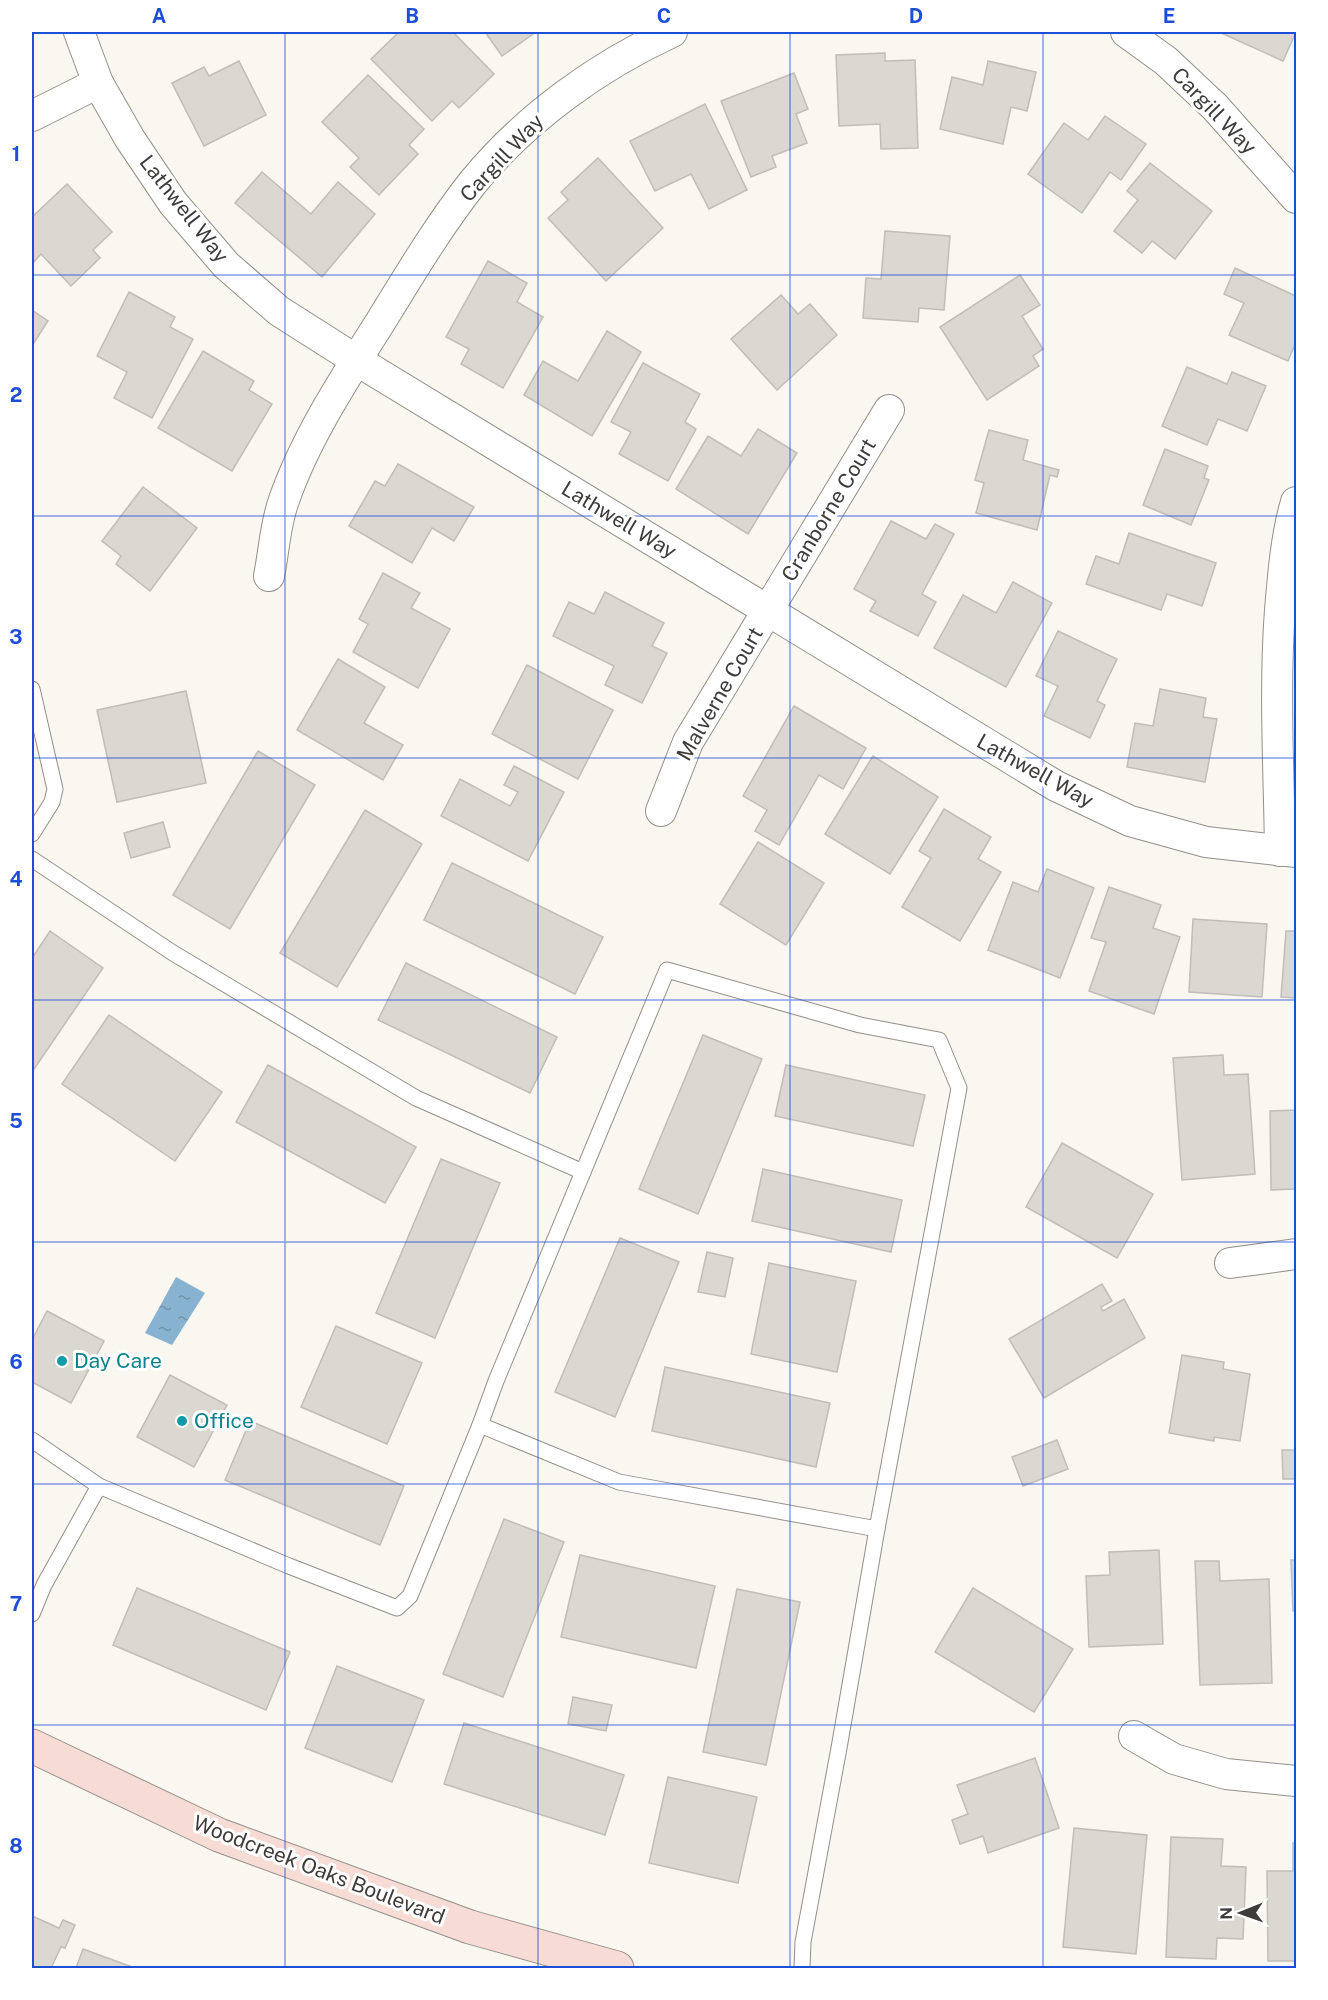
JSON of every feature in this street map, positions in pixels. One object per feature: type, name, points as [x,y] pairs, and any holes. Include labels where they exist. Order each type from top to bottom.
[{"type":"main road","name":"Woodcreek Oaks Boulevard","points":[[32,1746],[219,1835],[470,1927],[617,1968]]},
{"type":"street","name":"Lathwell Way","points":[[79,32],[98,82],[130,139],[174,203],[226,265],[279,311],[1056,786],[1130,821],[1206,842],[1288,851]]},
{"type":"street","name":"Cargill Way","points":[[269,576],[283,503],[300,459],[356,360],[429,244],[474,181],[528,125],[579,84],[639,47],[672,32]]},
{"type":"street","name":"Cargill Way","points":[[1126,32],[1166,61],[1215,107],[1296,198]]},
{"type":"street","points":[[32,116],[98,82]]},
{"type":"street","name":"Cranborne Court","points":[[768,610],[889,410]]},
{"type":"street","points":[[1288,851],[1277,654],[1282,582],[1296,502]]},
{"type":"street","name":"Malverne Court","points":[[661,811],[688,742],[768,610]]},
{"type":"street","points":[[1230,1263],[1296,1254]]},
{"type":"street","points":[[1134,1736],[1174,1759],[1226,1774],[1296,1781]]},
{"type":"lane","points":[[32,689],[55,789],[52,802],[32,834]]},
{"type":"lane","points":[[32,859],[173,953],[416,1098],[583,1172]]},
{"type":"lane","points":[[32,1440],[99,1486],[309,1574],[397,1608],[410,1596],[496,1381],[667,970],[860,1025],[939,1040],[959,1088],[877,1529],[803,1942],[801,1968]]},
{"type":"lane","points":[[480,1425],[619,1482],[877,1529]]},
{"type":"lane","points":[[32,1614],[44,1585],[99,1486]]},
{"type":"water","points":[[176,1277],[205,1293],[172,1345],[145,1333]]},
{"type":"building","points":[[399,32],[453,32],[494,74],[459,108],[452,101],[432,121],[371,59]]},
{"type":"building","points":[[485,32],[536,32],[502,56]]},
{"type":"building","points":[[1219,32],[1296,32],[1283,61]]},
{"type":"building","points":[[885,53],[885,61],[915,60],[918,148],[881,149],[880,124],[839,126],[836,55]]},
{"type":"building","points":[[239,61],[266,115],[204,146],[172,83],[204,67],[209,76]]},
{"type":"building","points":[[988,61],[1036,72],[1027,111],[1011,107],[1003,144],[940,129],[952,77],[983,85]]},
{"type":"building","points":[[794,73],[808,109],[796,114],[807,143],[772,156],[776,167],[751,177],[721,101]]},
{"type":"building","points":[[368,75],[424,129],[409,145],[418,154],[379,195],[350,167],[359,158],[322,122]]},
{"type":"building","points":[[705,104],[747,190],[709,209],[691,174],[655,191],[630,141]]},
{"type":"building","points":[[1105,116],[1146,144],[1121,180],[1110,172],[1082,213],[1028,174],[1064,123],[1088,140]]},
{"type":"building","points":[[598,158],[663,228],[606,281],[548,218],[568,200],[561,192]]},
{"type":"building","points":[[1150,163],[1212,211],[1175,259],[1152,241],[1142,253],[1114,231],[1138,200],[1127,191]]},
{"type":"building","points":[[262,172],[311,214],[338,182],[375,214],[322,277],[235,203]]},
{"type":"building","points":[[67,184],[112,232],[93,250],[100,258],[71,286],[41,254],[32,264],[32,217]]},
{"type":"building","points":[[885,231],[950,236],[944,310],[919,308],[918,322],[863,318],[866,278],[881,279]]},
{"type":"building","points":[[488,261],[527,283],[517,302],[543,317],[503,388],[461,364],[469,349],[446,337]]},
{"type":"building","points":[[1235,268],[1296,296],[1296,342],[1288,361],[1229,335],[1244,303],[1224,294]]},
{"type":"building","points":[[1020,275],[1040,305],[1022,316],[1043,349],[1033,356],[1039,366],[987,400],[940,327]]},
{"type":"building","points":[[129,292],[175,317],[170,327],[193,339],[152,418],[114,398],[127,372],[97,356]]},
{"type":"building","points":[[781,295],[798,314],[810,304],[837,335],[777,390],[731,339]]},
{"type":"building","points":[[32,310],[48,321],[32,346]]},
{"type":"building","points":[[607,331],[641,352],[592,436],[524,395],[543,361],[578,381]]},
{"type":"building","points":[[203,351],[254,381],[249,390],[272,404],[232,471],[158,428]]},
{"type":"building","points":[[643,363],[700,394],[685,422],[696,429],[668,481],[619,454],[631,432],[611,422]]},
{"type":"building","points":[[1187,367],[1227,384],[1232,372],[1266,386],[1247,431],[1218,419],[1207,445],[1162,426]]},
{"type":"building","points":[[758,429],[797,453],[748,534],[676,489],[708,436],[741,456]]},
{"type":"building","points":[[989,430],[1028,440],[1023,460],[1059,470],[1057,477],[1050,475],[1037,530],[976,513],[984,483],[975,480]]},
{"type":"building","points":[[1165,449],[1208,466],[1204,478],[1209,480],[1191,525],[1143,505]]},
{"type":"building","points":[[398,464],[474,507],[454,541],[432,528],[412,563],[349,526],[375,481],[385,486]]},
{"type":"building","points":[[143,487],[197,528],[150,591],[116,564],[121,556],[102,541]]},
{"type":"building","points":[[891,521],[926,539],[935,524],[954,534],[922,594],[936,602],[918,636],[870,611],[876,601],[854,589]]},
{"type":"building","points":[[1129,533],[1216,563],[1202,606],[1167,594],[1161,610],[1086,584],[1096,556],[1119,564]]},
{"type":"building","points":[[383,573],[420,593],[411,608],[450,629],[418,688],[353,652],[368,624],[359,619]]},
{"type":"building","points":[[1013,582],[1052,603],[1006,687],[934,648],[963,595],[996,613]]},
{"type":"building","points":[[605,592],[664,623],[652,646],[667,653],[642,703],[605,685],[614,666],[553,636],[569,602],[594,614]]},
{"type":"building","points":[[1058,631],[1117,659],[1097,701],[1105,705],[1090,738],[1044,716],[1058,686],[1036,676]]},
{"type":"building","points":[[338,659],[385,687],[364,723],[403,745],[383,780],[297,730]]},
{"type":"building","points":[[527,665],[613,710],[578,779],[492,734]]},
{"type":"building","points":[[1160,689],[1206,698],[1203,717],[1217,719],[1205,782],[1127,767],[1135,723],[1153,726]]},
{"type":"building","points":[[186,691],[206,783],[117,802],[97,710]]},
{"type":"building","points":[[794,706],[866,748],[843,789],[819,775],[779,845],[755,831],[767,810],[743,796]]},
{"type":"building","points":[[258,751],[315,785],[230,929],[173,895]]},
{"type":"building","points":[[873,756],[938,797],[890,874],[825,834]]},
{"type":"building","points":[[514,766],[564,792],[528,861],[441,816],[460,779],[510,806],[518,792],[504,785]]},
{"type":"building","points":[[944,809],[991,837],[978,859],[1001,872],[960,941],[902,907],[931,858],[919,851]]},
{"type":"building","points":[[365,810],[422,844],[337,987],[280,953]]},
{"type":"building","points":[[163,822],[170,847],[131,858],[124,833]]},
{"type":"building","points":[[758,842],[824,883],[786,945],[720,904]]},
{"type":"building","points":[[452,863],[603,937],[575,994],[424,920]]},
{"type":"building","points":[[1047,869],[1094,888],[1060,978],[988,950],[1013,882],[1038,892]]},
{"type":"building","points":[[1109,887],[1161,905],[1153,928],[1180,937],[1154,1014],[1089,991],[1106,942],[1091,938]]},
{"type":"building","points":[[1193,919],[1267,924],[1262,997],[1189,992]]},
{"type":"building","points":[[50,931],[103,968],[32,1072],[32,958]]},
{"type":"building","points":[[1286,931],[1296,931],[1296,998],[1281,997]]},
{"type":"building","points":[[406,963],[557,1037],[530,1093],[378,1020]]},
{"type":"building","points":[[109,1015],[222,1092],[175,1161],[62,1084]]},
{"type":"building","points":[[703,1035],[762,1059],[698,1214],[639,1189]]},
{"type":"building","points":[[1223,1055],[1224,1075],[1248,1074],[1255,1174],[1182,1180],[1173,1058]]},
{"type":"building","points":[[268,1065],[416,1147],[385,1203],[236,1122]]},
{"type":"building","points":[[786,1065],[925,1095],[913,1146],[775,1116]]},
{"type":"building","points":[[1296,1110],[1296,1189],[1271,1190],[1270,1111]]},
{"type":"building","points":[[1062,1143],[1153,1194],[1117,1258],[1026,1207]]},
{"type":"building","points":[[441,1159],[500,1183],[435,1338],[376,1313]]},
{"type":"building","points":[[763,1169],[902,1200],[891,1252],[752,1221]]},
{"type":"building","points":[[620,1238],[679,1262],[615,1417],[555,1392]]},
{"type":"building","points":[[707,1252],[733,1258],[725,1297],[698,1292]]},
{"type":"building","points":[[769,1263],[856,1281],[837,1372],[751,1354]]},
{"type":"building","points":[[1102,1284],[1112,1301],[1101,1307],[1103,1311],[1124,1299],[1145,1338],[1044,1398],[1009,1339]]},
{"type":"building","name":"Day Care","points":[[47,1311],[104,1341],[71,1403],[32,1382],[32,1340]]},
{"type":"building","points":[[336,1326],[422,1363],[387,1444],[301,1407]]},
{"type":"building","points":[[1182,1355],[1224,1362],[1223,1369],[1250,1374],[1240,1441],[1214,1437],[1214,1441],[1169,1433]]},
{"type":"building","points":[[665,1367],[830,1403],[816,1467],[652,1431]]},
{"type":"building","name":"Office","points":[[170,1375],[227,1405],[194,1467],[137,1437]]},
{"type":"building","points":[[250,1421],[404,1486],[380,1545],[225,1480]]},
{"type":"building","points":[[1057,1440],[1068,1469],[1023,1486],[1012,1457]]},
{"type":"building","points":[[1282,1450],[1296,1450],[1296,1479],[1283,1479]]},
{"type":"building","points":[[504,1519],[564,1542],[503,1697],[443,1674]]},
{"type":"building","points":[[1159,1550],[1163,1644],[1089,1647],[1086,1576],[1110,1575],[1109,1552]]},
{"type":"building","points":[[580,1555],[715,1586],[696,1668],[561,1637]]},
{"type":"building","points":[[1291,1560],[1296,1560],[1296,1611],[1293,1611]]},
{"type":"building","points":[[1195,1561],[1219,1561],[1220,1581],[1269,1579],[1272,1683],[1200,1685]]},
{"type":"building","points":[[137,1588],[290,1652],[266,1710],[113,1645]]},
{"type":"building","points":[[973,1588],[1073,1649],[1034,1712],[935,1652]]},
{"type":"building","points":[[737,1589],[800,1602],[766,1765],[703,1752]]},
{"type":"building","points":[[337,1666],[424,1700],[392,1782],[305,1748]]},
{"type":"building","points":[[573,1697],[612,1705],[606,1731],[568,1724]]},
{"type":"building","points":[[464,1723],[624,1775],[605,1835],[444,1784]]},
{"type":"building","points":[[1035,1758],[1059,1828],[988,1853],[983,1836],[960,1844],[952,1820],[968,1814],[957,1785]]},
{"type":"building","points":[[668,1777],[757,1797],[738,1883],[649,1863]]},
{"type":"building","points":[[1074,1828],[1147,1835],[1136,1954],[1063,1947]]},
{"type":"building","points":[[1171,1837],[1223,1839],[1221,1866],[1246,1867],[1243,1939],[1217,1938],[1216,1959],[1166,1957]]},
{"type":"building","points":[[1293,1843],[1296,1843],[1296,1961],[1268,1961],[1267,1871],[1293,1871]]},
{"type":"building","points":[[32,1916],[59,1928],[63,1920],[75,1925],[65,1948],[61,1947],[51,1968],[32,1968]]},
{"type":"building","points":[[83,1949],[135,1968],[76,1968]]},
{"type":"place","name":"Day Care","points":[[62,1361]]},
{"type":"place","name":"Office","points":[[182,1421]]}]
